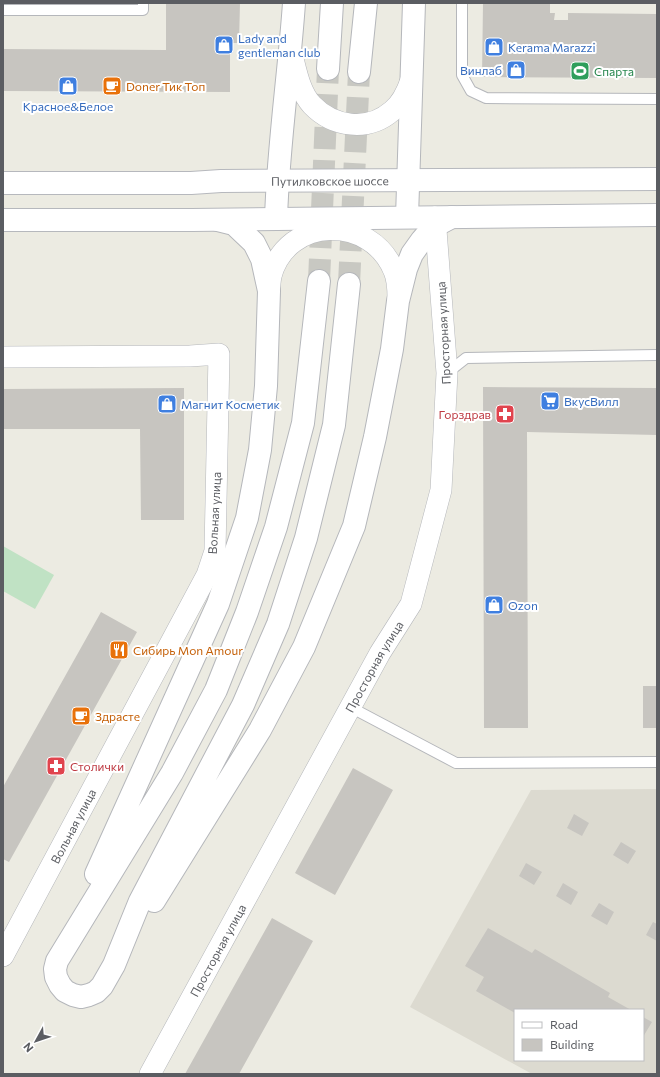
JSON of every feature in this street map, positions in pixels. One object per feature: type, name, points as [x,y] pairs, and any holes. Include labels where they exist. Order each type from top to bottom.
[{"type":"street","points":[[276,219],[277,181],[291,51],[294,3]]},
{"type":"street","points":[[328,69],[332,3]]},
{"type":"street","points":[[359,72],[366,3]]},
{"type":"street","points":[[407,217],[414,3]]},
{"type":"street","points":[[291,51],[302,89],[311,104],[325,116],[341,123],[359,125],[377,121],[392,112],[404,98],[411,80]]},
{"type":"street","name":"Путилковское шоссе","points":[[3,183],[657,179]]},
{"type":"street","points":[[3,220],[218,220],[407,217],[441,220],[657,214]]},
{"type":"street","points":[[218,220],[234,224],[254,243],[262,260],[269,291]]},
{"type":"street","points":[[398,301],[398,285],[395,272],[389,260],[370,240],[358,234],[345,230],[332,229],[305,235],[294,242],[276,263],[271,276],[269,291],[266,386],[261,442],[247,518],[218,604],[60,953],[56,965],[56,977],[65,991],[77,996],[89,995],[96,992],[106,979],[260,730],[304,647],[354,526],[375,437],[392,349],[398,301],[406,269],[412,254],[422,240],[441,220]]},
{"type":"street","name":"Просторная улица","points":[[150,1074],[350,707],[380,653],[411,604],[441,490],[447,373],[441,220]]},
{"type":"street","points":[[60,953],[172,773],[216,690],[247,612],[276,527],[303,423],[320,281]]},
{"type":"street","points":[[114,965],[140,901],[243,705],[278,624],[306,538],[334,425],[349,284]]},
{"type":"street","name":"Вольная улица","points":[[3,357],[190,356],[219,354],[215,551],[207,575],[3,956]]},
{"type":"lane","points":[[3,10],[143,10],[143,3]]},
{"type":"lane","points":[[462,3],[462,75],[471,92],[486,98],[657,99]]},
{"type":"lane","points":[[447,373],[466,358],[657,355]]},
{"type":"lane","points":[[350,707],[456,763],[657,762]]},
{"type":"shaded area","points":[[657,789],[657,1074],[532,1074],[410,1007],[531,790]]},
{"type":"green space","points":[[3,546],[54,575],[35,609],[3,591]]},
{"type":"building","points":[[166,3],[240,3],[239,43],[230,43],[230,92],[3,91],[3,49],[166,50]]},
{"type":"building","points":[[483,3],[550,3],[550,13],[555,13],[554,20],[568,20],[568,13],[657,14],[657,78],[482,77]]},
{"type":"building","points":[[483,387],[657,388],[657,435],[527,432],[528,728],[484,728]]},
{"type":"building","points":[[184,388],[184,520],[141,520],[140,429],[3,429],[3,389]]},
{"type":"building","points":[[101,612],[137,632],[9,862],[3,859],[3,787]]},
{"type":"building","points":[[643,686],[657,686],[657,728],[643,728]]},
{"type":"building","points":[[353,768],[393,790],[335,895],[295,873]]},
{"type":"building","points":[[574,814],[589,823],[582,836],[567,828]]},
{"type":"building","points":[[621,842],[636,851],[628,864],[613,855]]},
{"type":"building","points":[[526,863],[542,872],[534,885],[519,876]]},
{"type":"building","points":[[563,883],[578,892],[571,905],[556,896]]},
{"type":"building","points":[[599,903],[614,912],[607,925],[591,916]]},
{"type":"building","points":[[272,918],[313,941],[239,1074],[185,1074]]},
{"type":"building","points":[[653,922],[657,924],[657,941],[646,935]]},
{"type":"building","points":[[488,928],[532,953],[535,949],[610,993],[608,997],[629,1009],[514,1009],[514,1012],[476,991],[484,977],[465,966]]},
{"type":"building","points":[[644,1018],[652,1022],[644,1035]]},
{"type":"tunnel","points":[[319,281],[328,69]]},
{"type":"tunnel","points":[[349,284],[359,72]]},
{"type":"place","name":"Lady and gentleman club","points":[[224,45]]},
{"type":"place","name":"Kerama Marazzi","points":[[494,47]]},
{"type":"place","name":"Винлаб","points":[[516,70]]},
{"type":"place","name":"Спарта","points":[[580,71]]},
{"type":"place","name":"Красное&Белое","points":[[68,86]]},
{"type":"place","name":"Doner Тик Топ","points":[[112,86]]},
{"type":"place","name":"ВкусВилл","points":[[550,401]]},
{"type":"place","name":"Магнит Косметик","points":[[167,404]]},
{"type":"place","name":"Горздрав","points":[[505,414]]},
{"type":"place","name":"Ozon","points":[[494,605]]},
{"type":"place","name":"Сибирь Mon Amour","points":[[119,650]]},
{"type":"place","name":"Здрасте","points":[[81,716]]},
{"type":"place","name":"Столички","points":[[56,766]]}]
